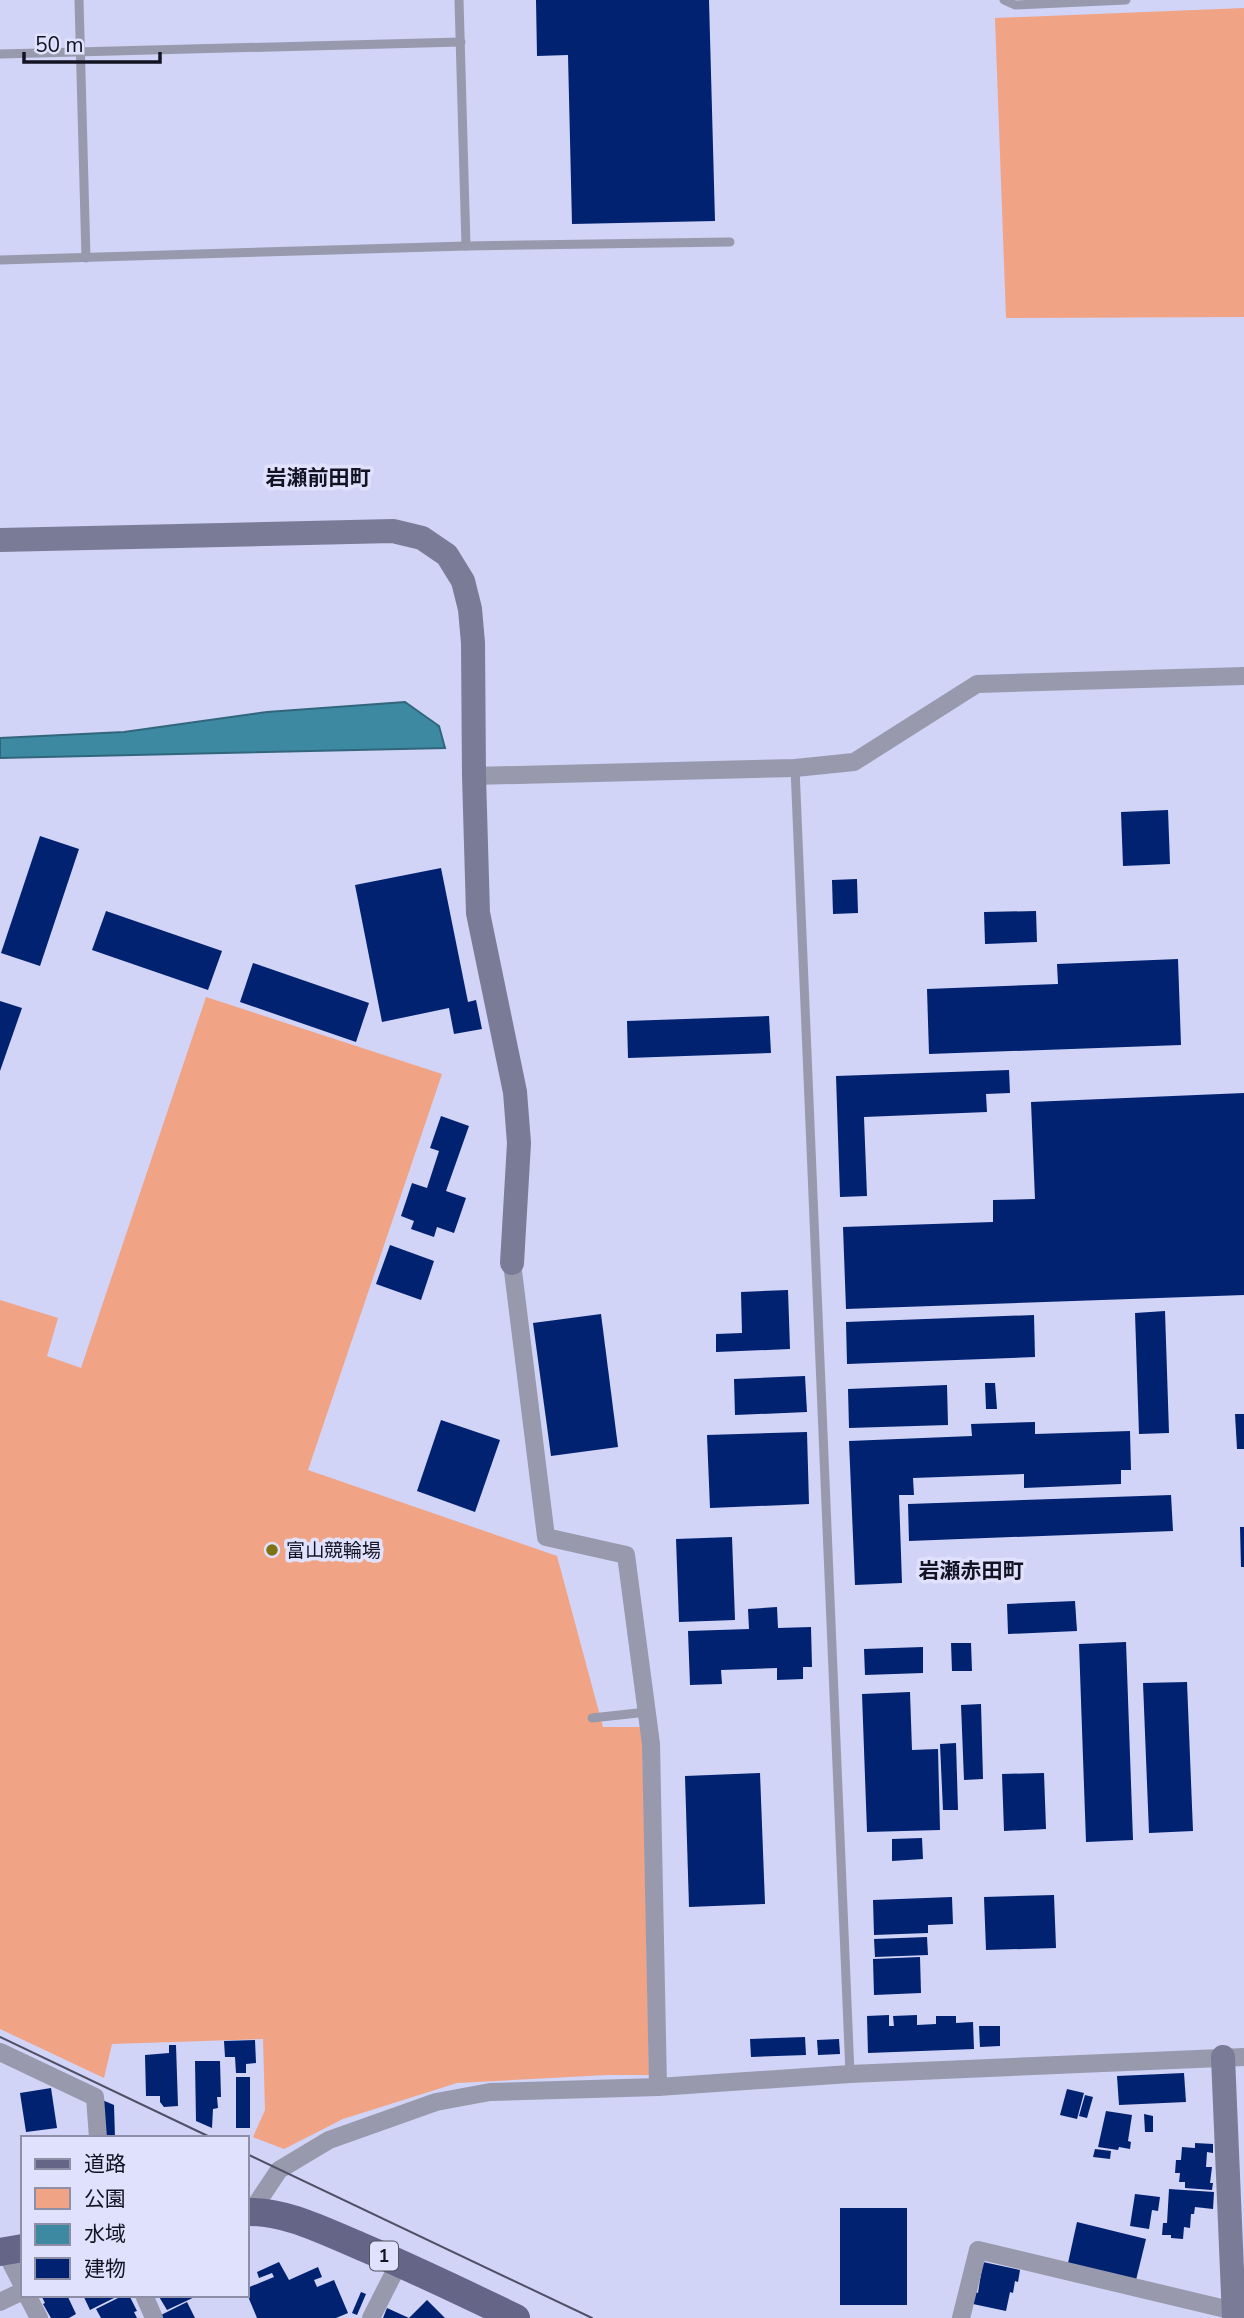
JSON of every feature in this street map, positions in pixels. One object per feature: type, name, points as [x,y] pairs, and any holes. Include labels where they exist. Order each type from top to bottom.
[{"type":"main road","name":"1","points":[[249,2212],[306,2223],[516,2318]]},
{"type":"street","points":[[0,540],[393,531],[422,538],[447,555],[463,581],[470,609],[473,643],[478,913],[514,1092],[519,1143],[512,1262],[546,1537],[626,1555],[651,1744],[659,2087]]},
{"type":"street","points":[[474,776],[795,768],[854,762],[977,684],[1244,676]]},
{"type":"street","points":[[0,2052],[95,2097],[98,2136]]},
{"type":"street","points":[[249,2212],[279,2170],[329,2140],[436,2102],[489,2092],[659,2087],[850,2074],[1233,2057],[1234,2314],[978,2250],[961,2318]]},
{"type":"street","points":[[9,2250],[21,2283]]},
{"type":"street","points":[[372,2318],[399,2263]]},
{"type":"street","points":[[0,2302],[21,2289]]},
{"type":"street","points":[[28,2297],[39,2318]]},
{"type":"street","points":[[145,2297],[154,2318]]},
{"type":"lane","points":[[79,0],[86,258]]},
{"type":"lane","points":[[459,0],[466,246]]},
{"type":"lane","points":[[1004,0],[1014,5],[1126,0]]},
{"type":"lane","points":[[0,54],[461,43]]},
{"type":"lane","points":[[0,260],[466,246],[730,242]]},
{"type":"lane","points":[[795,768],[850,2074]]},
{"type":"lane","points":[[592,1718],[647,1712]]},
{"type":"green space","points":[[1244,8],[1244,317],[1006,318],[995,18]]},
{"type":"green space","name":"富山競輪場","points":[[206,997],[442,1074],[308,1470],[557,1556],[603,1727],[642,1727],[649,2075],[457,2083],[343,2119],[284,2149],[253,2137],[265,2110],[263,2039],[112,2044],[104,2078],[0,2029],[0,1300],[58,1318],[47,1356],[81,1368]]},
{"type":"water","points":[[405,702],[439,726],[445,748],[0,758],[0,738],[124,732],[267,712]]},
{"type":"building","points":[[536,0],[709,0],[715,221],[572,224],[568,55],[537,56]]},
{"type":"building","points":[[1168,810],[1170,864],[1123,866],[1121,812]]},
{"type":"building","points":[[40,836],[79,849],[40,966],[1,953]]},
{"type":"building","points":[[441,868],[468,1002],[476,1000],[482,1029],[454,1034],[449,1008],[382,1022],[355,885]]},
{"type":"building","points":[[857,879],[858,913],[833,914],[832,880]]},
{"type":"building","points":[[106,911],[222,951],[208,990],[92,950]]},
{"type":"building","points":[[1036,911],[1037,942],[985,944],[984,912]]},
{"type":"building","points":[[1178,959],[1181,1045],[929,1054],[927,989],[1058,984],[1057,964]]},
{"type":"building","points":[[253,963],[369,1003],[356,1042],[240,1002]]},
{"type":"building","points":[[0,1001],[22,1008],[0,1071]]},
{"type":"building","points":[[769,1016],[771,1053],[628,1058],[627,1021]]},
{"type":"building","points":[[1009,1070],[1010,1093],[986,1094],[987,1112],[864,1117],[867,1196],[840,1197],[836,1076]]},
{"type":"building","points":[[1244,1093],[1244,1295],[846,1309],[843,1227],[993,1222],[993,1200],[1035,1199],[1031,1102]]},
{"type":"building","points":[[441,1116],[469,1126],[446,1191],[466,1198],[454,1233],[437,1227],[434,1237],[411,1229],[414,1221],[401,1216],[412,1183],[427,1188],[439,1151],[430,1148]]},
{"type":"building","points":[[390,1245],[434,1261],[421,1300],[376,1284]]},
{"type":"building","points":[[788,1290],[790,1349],[716,1352],[716,1334],[742,1333],[741,1292]]},
{"type":"building","points":[[1165,1311],[1169,1433],[1139,1434],[1135,1313]]},
{"type":"building","points":[[601,1314],[618,1447],[551,1456],[533,1323]]},
{"type":"building","points":[[1034,1315],[1035,1357],[847,1364],[846,1322]]},
{"type":"building","points":[[805,1376],[807,1412],[735,1415],[734,1379]]},
{"type":"building","points":[[985,1383],[995,1383],[997,1409],[986,1409]]},
{"type":"building","points":[[947,1385],[948,1425],[849,1428],[848,1389]]},
{"type":"building","points":[[1235,1414],[1244,1414],[1244,1449],[1237,1449]]},
{"type":"building","points":[[441,1420],[500,1440],[475,1512],[417,1491]]},
{"type":"building","points":[[1035,1422],[1035,1434],[1130,1431],[1131,1470],[1121,1470],[1121,1484],[1024,1488],[1024,1474],[913,1478],[914,1495],[899,1495],[902,1583],[855,1585],[849,1441],[972,1436],[971,1424]]},
{"type":"building","points":[[807,1432],[809,1504],[710,1508],[707,1435]]},
{"type":"building","points":[[1171,1495],[1173,1531],[909,1541],[908,1504]]},
{"type":"building","points":[[1240,1527],[1244,1527],[1244,1567],[1241,1567]]},
{"type":"building","points":[[732,1537],[735,1620],[679,1622],[676,1539]]},
{"type":"building","points":[[1075,1601],[1077,1631],[1008,1634],[1007,1604]]},
{"type":"building","points":[[777,1607],[778,1628],[811,1627],[812,1667],[803,1667],[803,1679],[777,1680],[777,1668],[721,1670],[722,1684],[690,1685],[688,1631],[749,1629],[748,1609]]},
{"type":"building","points":[[1126,1642],[1133,1840],[1086,1842],[1079,1644]]},
{"type":"building","points":[[951,1643],[971,1643],[972,1671],[952,1671]]},
{"type":"building","points":[[923,1647],[923,1673],[865,1675],[864,1649]]},
{"type":"building","points":[[1187,1682],[1193,1831],[1149,1833],[1143,1683]]},
{"type":"building","points":[[910,1692],[912,1750],[938,1749],[940,1830],[867,1832],[862,1694]]},
{"type":"building","points":[[981,1704],[983,1779],[964,1780],[961,1705]]},
{"type":"building","points":[[956,1743],[958,1810],[943,1810],[940,1744]]},
{"type":"building","points":[[760,1773],[765,1904],[689,1907],[685,1776]]},
{"type":"building","points":[[1044,1773],[1046,1829],[1004,1831],[1002,1774]]},
{"type":"building","points":[[922,1838],[923,1859],[892,1861],[892,1839]]},
{"type":"building","points":[[1054,1895],[1056,1948],[986,1950],[984,1897]]},
{"type":"building","points":[[952,1897],[953,1924],[928,1925],[928,1933],[874,1935],[873,1900]]},
{"type":"building","points":[[927,1937],[928,1955],[875,1957],[874,1939]]},
{"type":"building","points":[[920,1957],[921,1993],[874,1995],[873,1959]]},
{"type":"building","points":[[889,2015],[889,2026],[894,2026],[893,2016],[917,2015],[917,2025],[936,2024],[936,2016],[956,2016],[956,2023],[973,2022],[974,2049],[868,2053],[867,2016]]},
{"type":"building","points":[[979,2026],[1000,2026],[1000,2046],[980,2047]]},
{"type":"building","points":[[805,2037],[806,2055],[751,2057],[750,2039]]},
{"type":"building","points":[[839,2039],[840,2054],[818,2055],[817,2040]]},
{"type":"building","points":[[255,2040],[256,2063],[246,2064],[246,2073],[236,2073],[235,2057],[225,2057],[224,2041]]},
{"type":"building","points":[[169,2045],[176,2045],[178,2106],[164,2107],[160,2096],[146,2096],[145,2055],[169,2053]]},
{"type":"building","points":[[195,2061],[220,2061],[221,2097],[217,2097],[218,2108],[213,2109],[212,2128],[196,2121]]},
{"type":"building","points":[[1184,2073],[1186,2102],[1119,2105],[1117,2076]]},
{"type":"building","points":[[236,2077],[250,2077],[250,2128],[236,2128]]},
{"type":"building","points":[[51,2088],[57,2128],[26,2132],[20,2093]]},
{"type":"building","points":[[1067,2089],[1084,2093],[1077,2119],[1060,2115]]},
{"type":"building","points":[[1085,2095],[1093,2097],[1087,2118],[1079,2116]]},
{"type":"building","points":[[100,2099],[114,2105],[115,2136],[102,2136]]},
{"type":"building","points":[[1106,2111],[1132,2115],[1128,2141],[1131,2142],[1130,2149],[1098,2147]]},
{"type":"building","points":[[1144,2114],[1153,2116],[1153,2132],[1145,2132]]},
{"type":"building","points":[[1195,2143],[1213,2144],[1213,2153],[1207,2152],[1206,2167],[1212,2167],[1212,2190],[1185,2188],[1185,2182],[1179,2182],[1180,2173],[1175,2173],[1176,2160],[1181,2160],[1182,2147],[1195,2148]]},
{"type":"building","points":[[1095,2149],[1111,2151],[1110,2159],[1093,2157]]},
{"type":"building","points":[[1169,2189],[1214,2192],[1213,2209],[1195,2207],[1194,2214],[1191,2214],[1190,2228],[1184,2227],[1183,2239],[1162,2235],[1163,2223],[1167,2223]]},
{"type":"building","points":[[1135,2194],[1160,2197],[1158,2211],[1152,2210],[1149,2229],[1130,2226]]},
{"type":"building","points":[[840,2208],[907,2208],[907,2305],[840,2305]]},
{"type":"building","points":[[1077,2222],[1146,2239],[1136,2280],[1068,2263]]},
{"type":"building","points":[[279,2262],[289,2280],[318,2267],[322,2277],[314,2280],[317,2287],[334,2280],[348,2313],[336,2318],[257,2318],[248,2296],[248,2288],[274,2277],[272,2273],[259,2278],[257,2272]]},
{"type":"building","points":[[983,2262],[1020,2270],[1013,2293],[1010,2292],[1006,2311],[973,2304],[975,2292],[978,2293]]},
{"type":"building","points":[[361,2292],[366,2294],[357,2315],[352,2313]]},
{"type":"building","points":[[42,2297],[68,2297],[76,2314],[69,2318],[51,2318],[43,2304],[45,2303]]},
{"type":"building","points":[[84,2297],[116,2297],[90,2310]]},
{"type":"building","points":[[120,2297],[130,2297],[137,2311],[134,2312],[137,2318],[101,2318],[96,2309]]},
{"type":"building","points":[[159,2297],[195,2297],[167,2310]]},
{"type":"building","points":[[427,2300],[445,2318],[409,2318]]},
{"type":"building","points":[[187,2302],[195,2318],[162,2318],[161,2315]]},
{"type":"building","points":[[387,2308],[409,2318],[383,2318]]},
{"type":"tram line","points":[[0,2037],[208,2136]]},
{"type":"tram line","points":[[248,2154],[592,2318]]},
{"type":"place","name":"富山競輪場","points":[[272,1550]]},
{"type":"district","name":"岩瀬前田町","points":[[318,478]]},
{"type":"district","name":"岩瀬赤田町","points":[[971,1571]]}]
